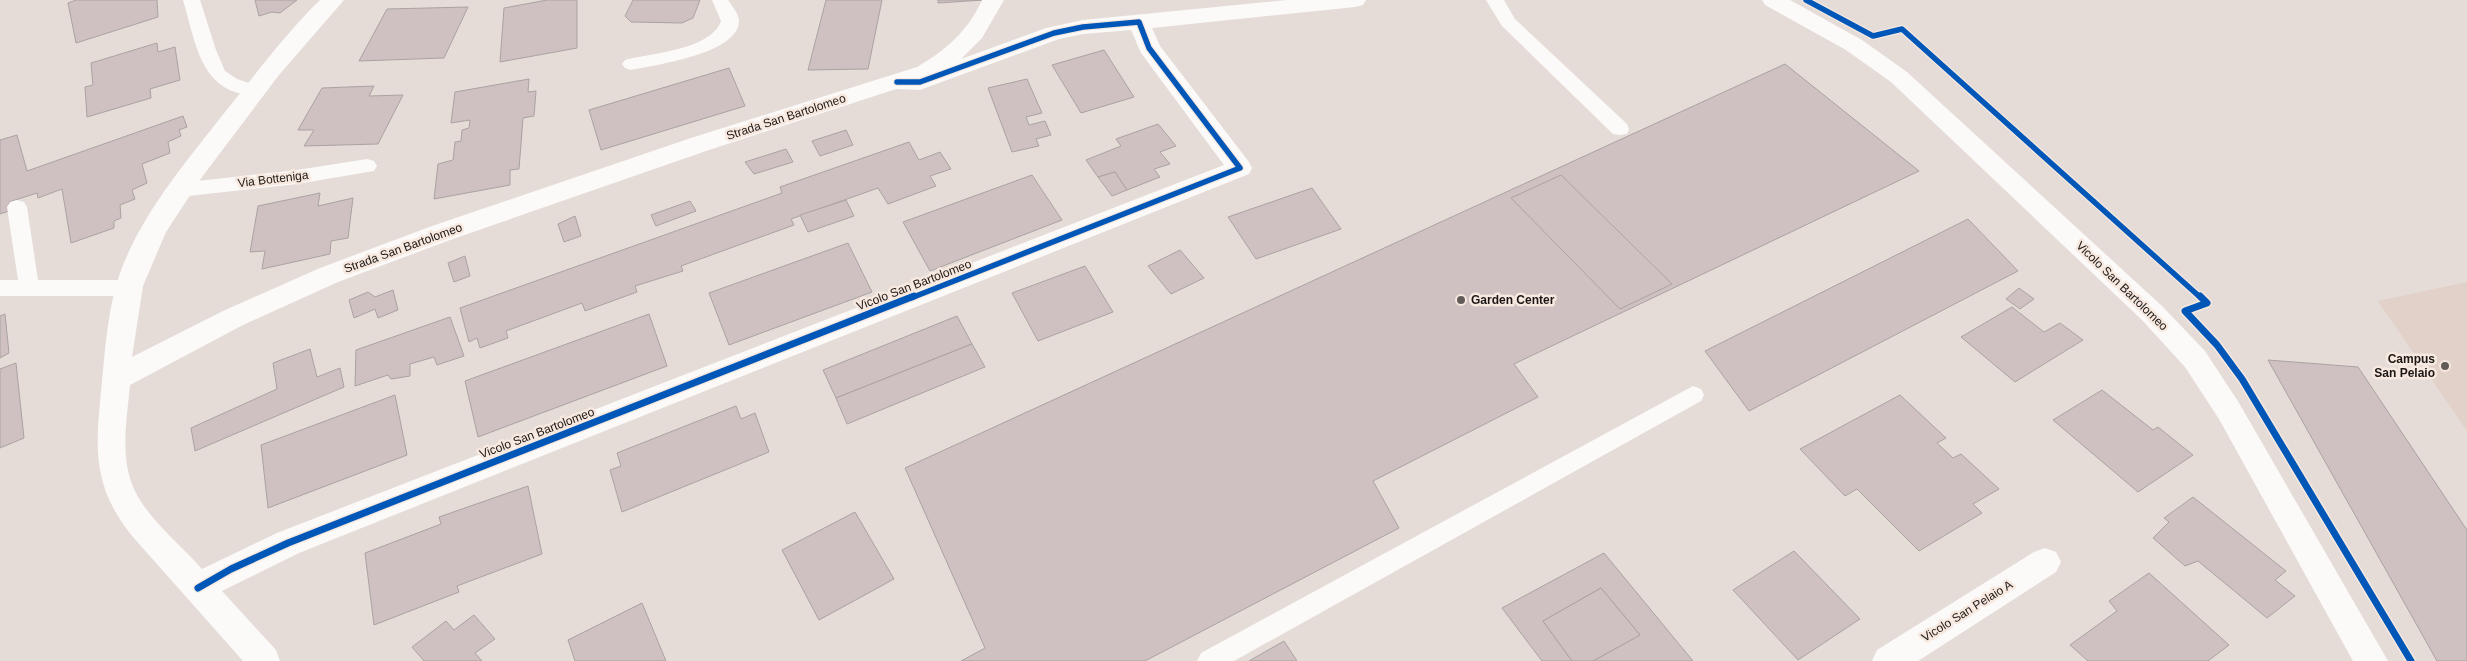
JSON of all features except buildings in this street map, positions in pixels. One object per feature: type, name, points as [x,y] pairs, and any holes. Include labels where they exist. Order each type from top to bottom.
[{"type":"street","points":[[264,661],[136,518],[120,492],[113,471],[110,442],[116,379],[123,322],[130,288],[134,273],[149,238],[179,190],[254,91],[306,26],[333,0]]},
{"type":"street","name":"Strada San Bartolomeo","points":[[116,379],[233,318],[329,275],[441,233],[682,150],[924,72],[955,53],[979,28],[993,0]]},
{"type":"street","points":[[897,82],[920,82],[1054,33],[1139,22],[1355,0]]},
{"type":"street","name":"Vicolo San Bartolomeo","points":[[1773,0],[1839,35],[1869,54],[1899,77],[2152,313],[2195,359],[2229,411],[2372,661]]},
{"type":"street","name":"Vicolo San Bartolomeo","points":[[198,588],[231,569],[288,543],[1240,168],[1149,48],[1139,22]]},
{"type":"street","name":"Vicolo San Pelaio A","points":[[1889,661],[2045,562]]},
{"type":"lane","points":[[192,0],[213,65],[219,76],[231,84],[254,91]]},
{"type":"lane","points":[[631,64],[706,47],[719,40],[728,30],[730,19],[720,0]]},
{"type":"lane","points":[[1495,0],[1508,22],[1620,129]]},
{"type":"lane","name":"Via Botteniga","points":[[179,190],[298,177],[367,166]]},
{"type":"lane","points":[[18,207],[29,288]]},
{"type":"lane","points":[[0,288],[130,288]]},
{"type":"lane","points":[[1210,661],[1693,395]]},
{"type":"shaded area","name":"Campus San Pelaio","points":[[2467,282],[2467,431],[2378,301]]},
{"type":"cycle path","points":[[1806,0],[1873,36],[1902,29],[2207,303],[2185,311],[2217,345],[2242,379],[2411,661]]},
{"type":"cycle path","points":[[198,588],[231,569],[288,543],[1240,168],[1149,48],[1139,22],[1083,27],[1054,33],[920,82],[897,82]]},
{"type":"place","name":"Garden Center","points":[[1461,300]]},
{"type":"place","name":"Campus San Pelaio","points":[[2445,366]]}]
